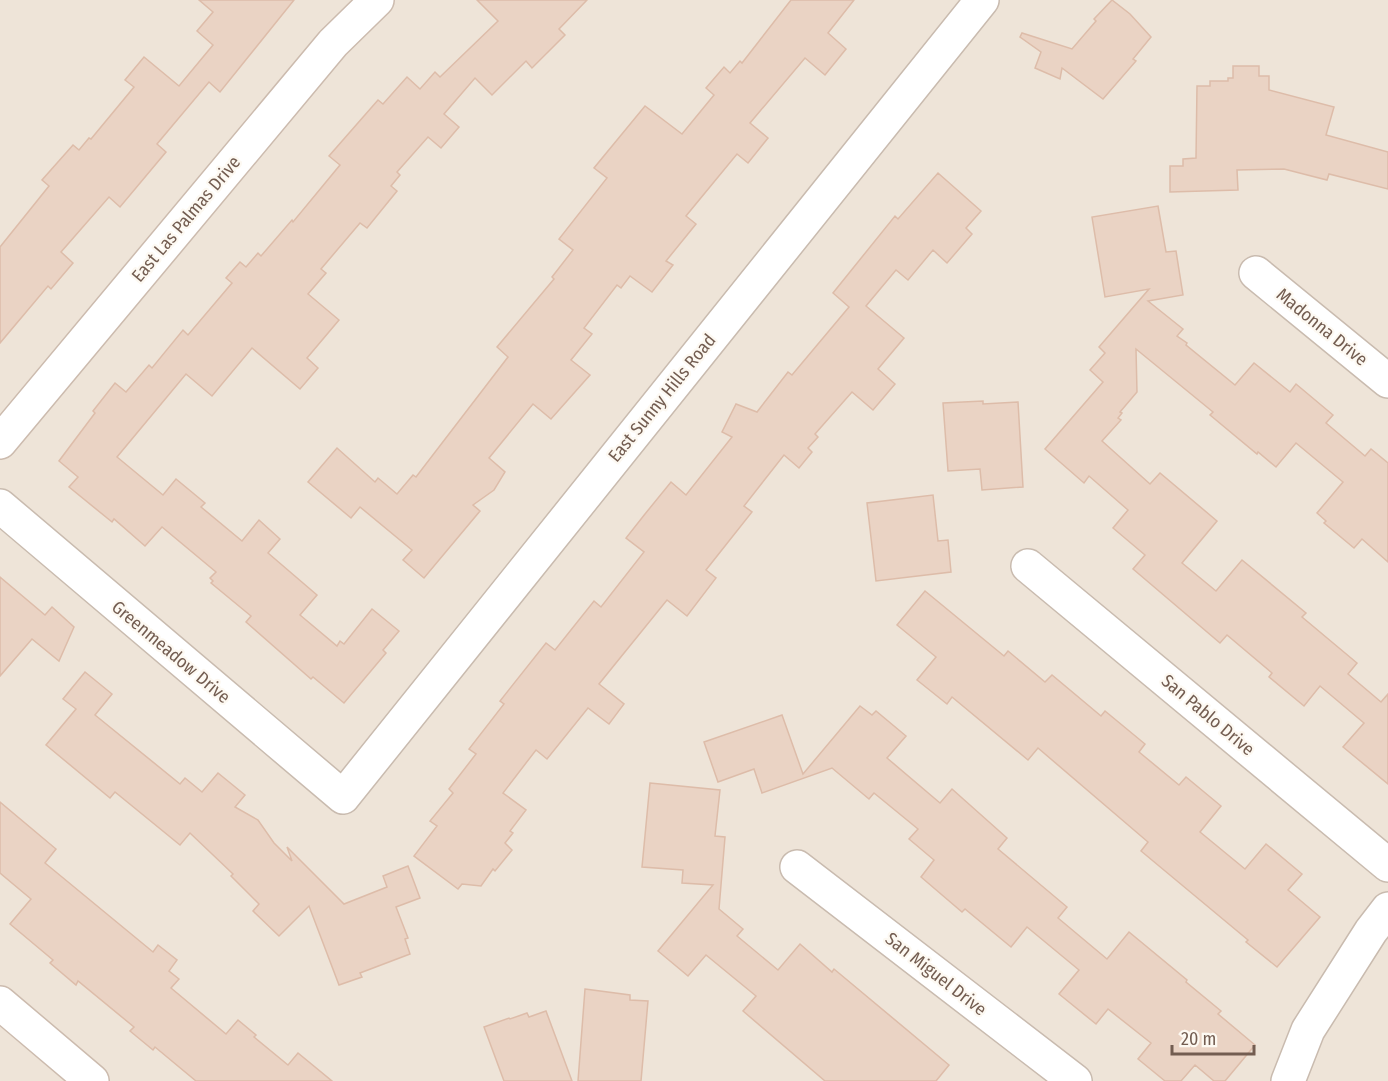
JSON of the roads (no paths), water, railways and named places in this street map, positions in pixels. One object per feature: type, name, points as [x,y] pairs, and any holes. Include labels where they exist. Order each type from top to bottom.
[{"type":"street","name":"East Las Palmas Drive","points":[[0,442],[333,43],[377,0]]},
{"type":"street","name":"East Sunny Hills Road","points":[[343,797],[982,0]]},
{"type":"street","name":"Madonna Drive","points":[[1256,273],[1388,381]]},
{"type":"street","name":"Greenmeadow Drive","points":[[0,506],[343,797]]},
{"type":"street","name":"San Pablo Drive","points":[[1028,566],[1388,865]]},
{"type":"street","name":"San Miguel Drive","points":[[797,867],[1075,1081]]},
{"type":"street","points":[[1288,1081],[1308,1030],[1371,931],[1388,909]]},
{"type":"street","points":[[0,1003],[92,1081]]}]
